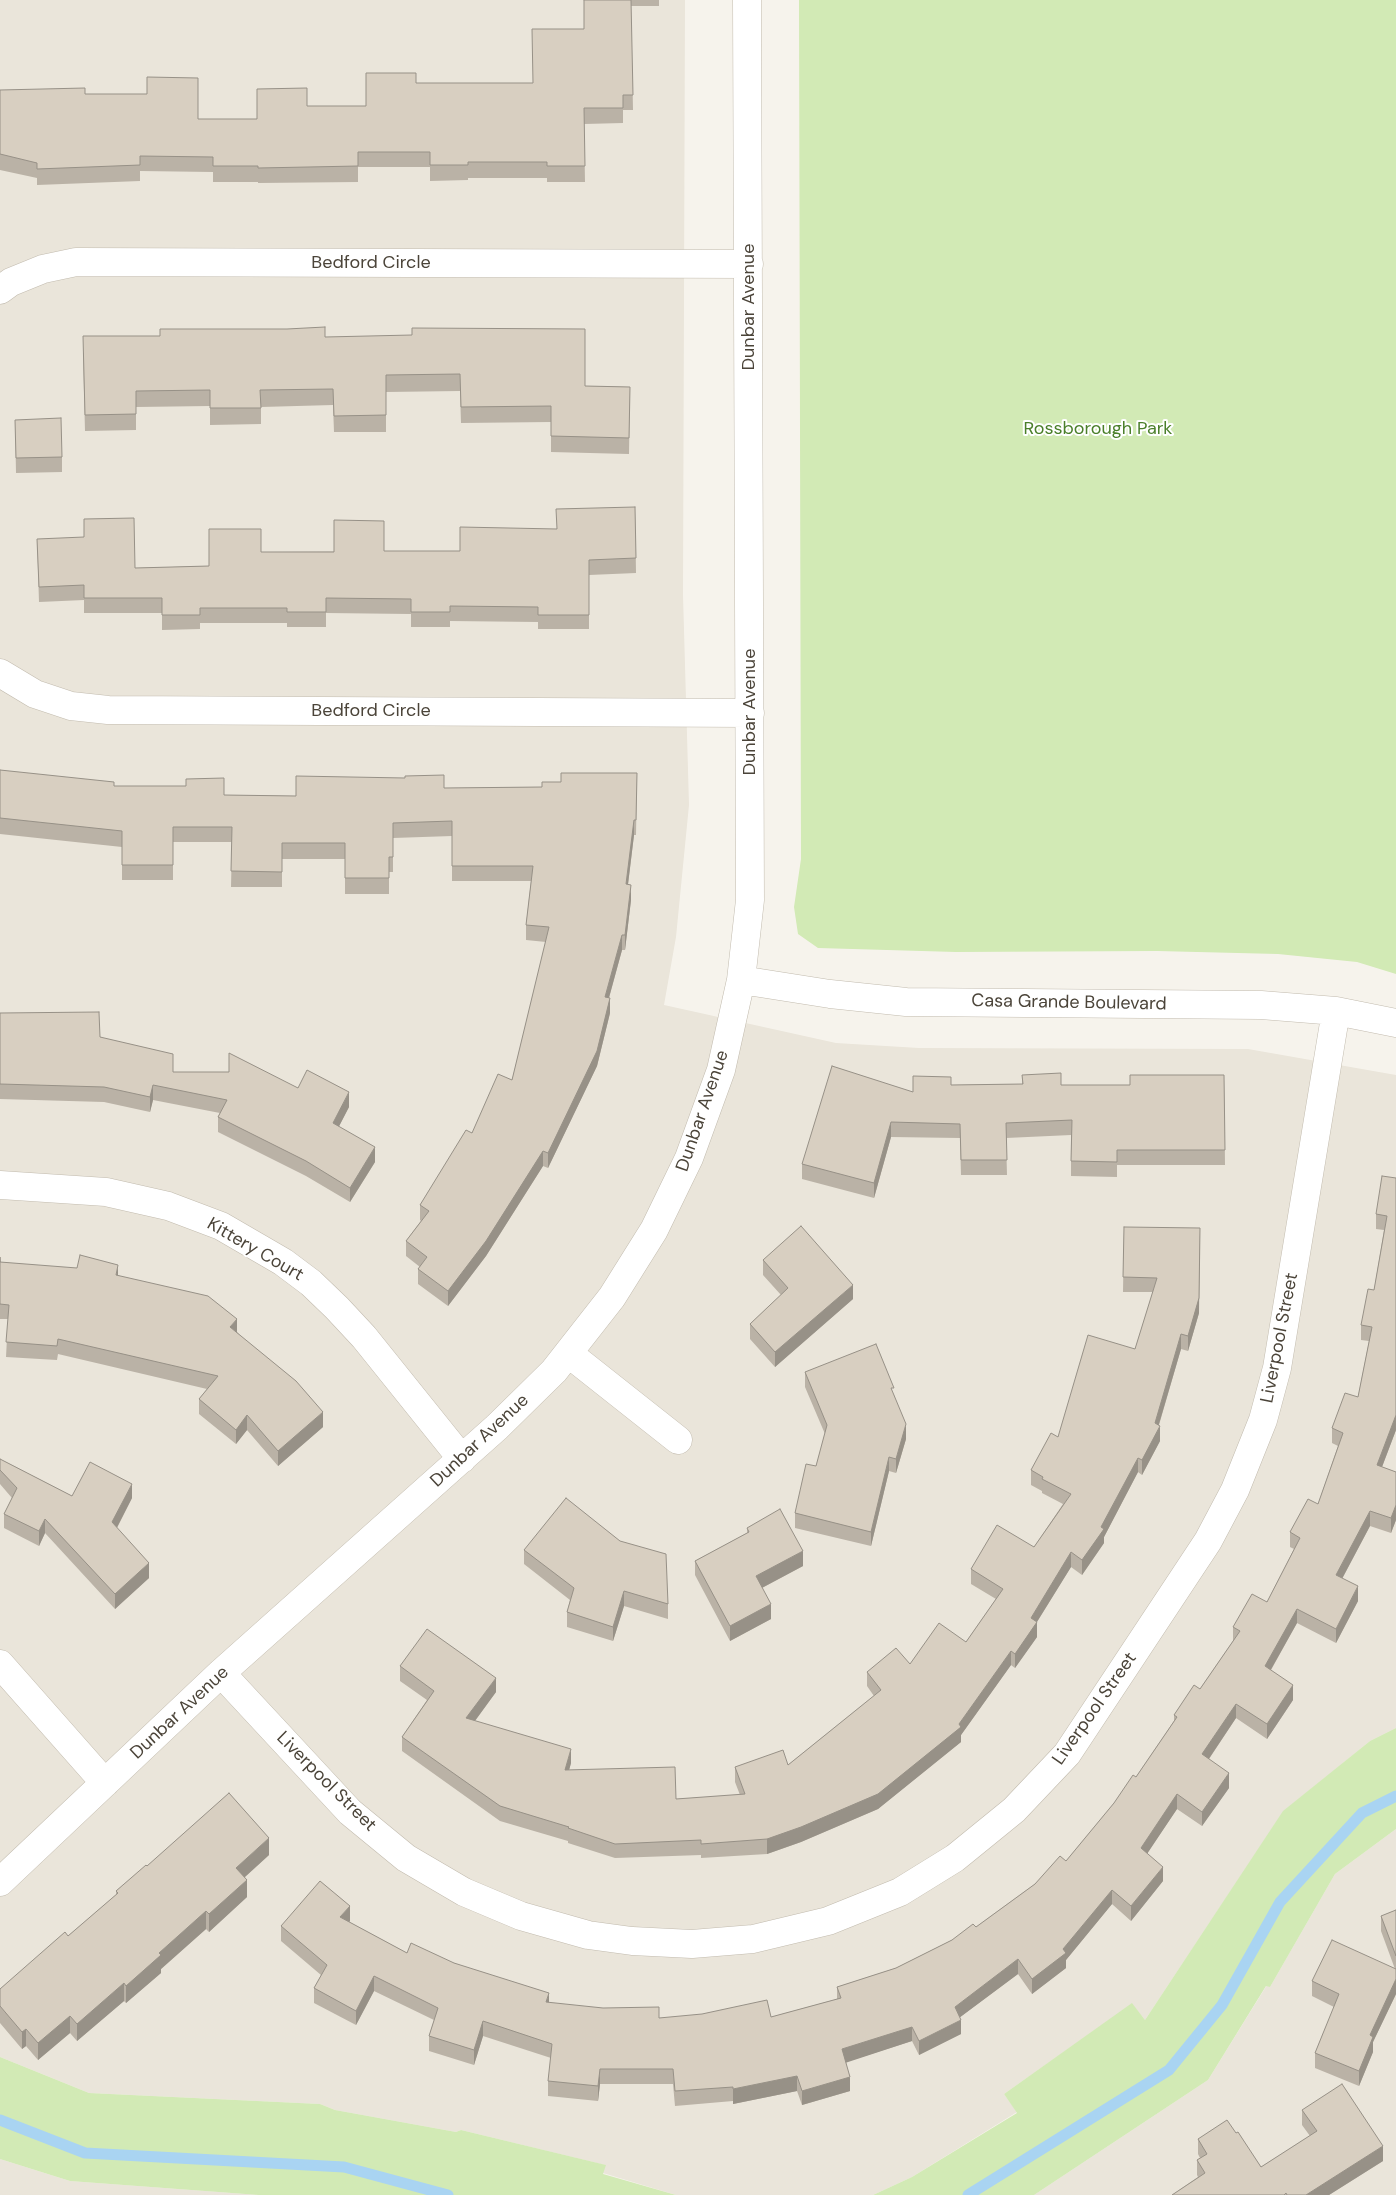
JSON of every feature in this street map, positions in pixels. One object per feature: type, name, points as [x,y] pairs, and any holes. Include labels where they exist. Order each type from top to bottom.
[{"type":"street","name":"Dunbar Avenue","points":[[0,1882],[221,1673],[498,1427],[554,1371],[612,1298],[654,1230],[689,1158],[721,1070],[741,980],[750,900],[748,0]]},
{"type":"street","name":"Bedford Circle","points":[[0,290],[11,282],[43,269],[76,262],[749,264]]},
{"type":"street","name":"Bedford Circle","points":[[0,673],[35,694],[71,706],[108,710],[750,713]]},
{"type":"street","name":"Casa Grande Boulevard","points":[[741,980],[830,994],[906,1002],[1261,1005],[1336,1011],[1396,1024]]},
{"type":"street","name":"Liverpool Street","points":[[221,1673],[350,1812],[406,1858],[464,1892],[520,1916],[588,1935],[632,1941],[692,1944],[752,1938],[828,1921],[900,1892],[955,1858],[1014,1810],[1067,1754],[1208,1541],[1235,1490],[1263,1420],[1277,1368],[1336,1011]]},
{"type":"street","name":"Kittery Court","points":[[0,1185],[106,1192],[168,1206],[221,1226],[283,1262],[311,1283],[364,1337],[462,1458]]},
{"type":"street","points":[[568,1353],[678,1440]]},
{"type":"street","points":[[0,1664],[105,1783]]},
{"type":"shaded area","points":[[0,0],[685,0],[683,595],[689,805],[676,937],[664,1005],[836,1043],[919,1048],[1248,1049],[1396,1075],[1396,1728],[1370,1741],[1283,1812],[1145,2020],[1132,2004],[1004,2094],[1017,2112],[912,2177],[873,2195],[676,2195],[603,2173],[605,2165],[461,2130],[456,2132],[335,2110],[320,2104],[89,2093],[0,2057]]},
{"type":"shaded area","points":[[1396,1829],[1396,2195],[1034,2195],[1208,2080],[1267,1985],[1270,1987],[1335,1874]]},
{"type":"shaded area","points":[[0,2159],[70,2181],[259,2195],[0,2195]]},
{"type":"green space","name":"Rossborough Park","points":[[799,0],[1396,0],[1396,974],[1357,962],[1278,954],[1157,951],[956,952],[818,948],[798,934],[794,907],[801,859]]},
{"type":"green space","points":[[1396,1728],[1396,1829],[1335,1874],[1270,1987],[1266,1986],[1208,2080],[1034,2195],[873,2195],[912,2177],[1017,2113],[1004,2094],[1132,2003],[1145,2020],[1283,1811],[1370,1741]]},
{"type":"green space","points":[[0,2057],[89,2093],[320,2104],[335,2110],[456,2132],[461,2130],[606,2165],[603,2174],[676,2195],[259,2195],[70,2181],[0,2159]]},
{"type":"building","points":[[584,0],[631,0],[633,95],[623,95],[623,108],[584,108],[585,166],[547,166],[547,162],[468,162],[468,165],[430,165],[430,152],[358,152],[358,166],[258,168],[258,166],[213,166],[213,157],[140,156],[140,165],[37,169],[37,163],[0,154],[0,90],[85,88],[85,94],[147,94],[147,77],[198,78],[198,119],[257,119],[257,89],[307,88],[307,106],[366,106],[366,73],[416,73],[416,83],[533,83],[532,29],[584,29]]},
{"type":"building","points":[[325,327],[325,337],[412,335],[412,328],[585,329],[585,386],[630,387],[629,438],[551,436],[551,406],[461,407],[460,374],[386,375],[386,415],[334,416],[333,389],[260,390],[261,408],[210,408],[210,390],[136,391],[136,414],[85,415],[83,336],[160,336],[160,329],[287,329]]},
{"type":"building","points":[[61,418],[62,457],[16,458],[15,420]]},
{"type":"building","points":[[635,507],[636,558],[589,560],[589,615],[538,615],[538,607],[450,606],[450,612],[411,612],[411,599],[326,598],[326,612],[287,612],[287,608],[200,608],[200,615],[162,615],[162,598],[84,598],[84,585],[39,587],[37,539],[84,537],[84,519],[134,518],[135,568],[209,566],[209,529],[261,529],[261,552],[334,552],[334,520],[384,521],[384,551],[460,551],[460,527],[557,529],[556,509]]},
{"type":"building","points":[[0,770],[114,782],[114,786],[186,786],[186,779],[224,778],[224,795],[296,796],[296,776],[405,778],[405,776],[444,775],[444,788],[542,787],[542,782],[561,782],[561,773],[637,773],[636,820],[634,820],[626,884],[631,885],[625,935],[622,935],[605,997],[610,998],[597,1051],[548,1153],[543,1151],[486,1241],[448,1291],[418,1269],[427,1257],[406,1241],[429,1211],[420,1205],[466,1130],[472,1133],[498,1074],[512,1080],[549,927],[526,925],[533,866],[452,866],[452,821],[393,823],[393,857],[389,857],[389,878],[345,878],[345,843],[282,843],[282,872],[231,871],[232,827],[173,827],[173,865],[122,865],[122,831],[0,818]]},
{"type":"building","points":[[99,1012],[100,1037],[173,1054],[173,1072],[229,1072],[229,1053],[298,1088],[307,1070],[349,1092],[333,1123],[375,1147],[350,1188],[306,1161],[218,1117],[227,1100],[153,1085],[150,1097],[104,1087],[0,1084],[0,1013]]},
{"type":"building","points":[[832,1066],[913,1092],[913,1076],[951,1077],[951,1085],[1023,1084],[1022,1075],[1061,1073],[1061,1085],[1130,1085],[1130,1075],[1224,1075],[1225,1150],[1117,1150],[1117,1162],[1071,1161],[1072,1120],[1006,1123],[1007,1160],[961,1160],[960,1124],[891,1122],[874,1183],[802,1164]]},
{"type":"building","points":[[1382,1176],[1396,1178],[1396,1415],[1377,1465],[1396,1472],[1396,1505],[1391,1518],[1370,1511],[1336,1575],[1358,1586],[1336,1629],[1297,1609],[1265,1666],[1293,1685],[1267,1724],[1236,1704],[1202,1754],[1229,1773],[1202,1812],[1177,1794],[1141,1848],[1163,1867],[1131,1906],[1112,1890],[1063,1949],[1066,1953],[1032,1979],[1018,1959],[955,2007],[961,2020],[919,2041],[912,2027],[842,2049],[850,2077],[802,2091],[797,2076],[733,2089],[733,2087],[675,2091],[673,2069],[600,2069],[598,2086],[548,2081],[552,2044],[483,2021],[474,2050],[429,2036],[438,2008],[374,1976],[356,2011],[314,1988],[327,1965],[281,1926],[320,1881],[350,1906],[340,1917],[407,1953],[411,1943],[454,1963],[549,1993],[546,2002],[603,2008],[659,2007],[659,2018],[702,2014],[767,2000],[771,2017],[841,1998],[837,1987],[896,1968],[952,1940],[973,1924],[976,1927],[1035,1884],[1060,1856],[1066,1861],[1114,1803],[1133,1775],[1136,1777],[1177,1717],[1174,1715],[1194,1685],[1200,1689],[1240,1631],[1233,1627],[1252,1594],[1267,1602],[1300,1538],[1290,1532],[1308,1499],[1318,1504],[1343,1433],[1332,1428],[1345,1393],[1358,1397],[1372,1327],[1361,1325],[1368,1289],[1374,1290],[1387,1216],[1376,1214]]},
{"type":"building","points":[[801,1226],[853,1285],[775,1352],[750,1324],[788,1288],[763,1260]]},
{"type":"building","points":[[1124,1227],[1200,1228],[1199,1298],[1188,1336],[1181,1334],[1155,1423],[1160,1426],[1142,1460],[1138,1458],[1101,1527],[1104,1529],[1082,1560],[1071,1552],[1031,1618],[1037,1622],[1015,1654],[1011,1651],[959,1724],[961,1727],[878,1794],[801,1827],[767,1839],[701,1844],[701,1840],[615,1844],[569,1827],[500,1806],[402,1737],[434,1691],[400,1666],[427,1629],[496,1678],[466,1718],[571,1749],[565,1770],[675,1767],[676,1799],[745,1794],[735,1767],[783,1750],[788,1765],[881,1690],[867,1672],[896,1648],[910,1664],[939,1623],[966,1642],[1003,1589],[971,1569],[997,1525],[1034,1547],[1071,1494],[1042,1479],[1043,1477],[1031,1470],[1051,1433],[1058,1437],[1088,1335],[1135,1349],[1157,1278],[1123,1277]]},
{"type":"building","points":[[80,1255],[118,1265],[116,1275],[208,1296],[237,1319],[230,1327],[296,1381],[323,1412],[278,1451],[247,1415],[236,1430],[199,1399],[218,1376],[58,1339],[57,1346],[6,1342],[9,1305],[0,1304],[0,1262],[77,1268]]},
{"type":"building","points":[[876,1344],[906,1424],[896,1459],[889,1457],[871,1532],[795,1513],[806,1464],[816,1466],[827,1425],[805,1372]]},
{"type":"building","points":[[0,1459],[72,1496],[90,1462],[132,1484],[112,1522],[149,1563],[115,1594],[45,1519],[39,1531],[4,1514],[17,1488],[0,1470]]},
{"type":"building","points":[[566,1498],[620,1541],[666,1554],[668,1604],[624,1591],[613,1627],[567,1612],[574,1588],[524,1550]]},
{"type":"building","points":[[780,1509],[803,1551],[756,1576],[771,1604],[730,1626],[695,1561],[749,1532],[747,1528]]},
{"type":"building","points":[[229,1793],[269,1838],[236,1868],[247,1880],[209,1914],[206,1911],[159,1953],[161,1955],[126,1986],[124,1983],[77,2024],[70,2016],[38,2043],[26,2029],[22,2032],[0,2006],[0,1989],[65,1932],[68,1936],[118,1893],[116,1891]]},
{"type":"building","points":[[1396,1910],[1396,1956],[1381,1916]]},
{"type":"building","points":[[1332,1940],[1396,1969],[1396,1979],[1370,2035],[1373,2037],[1359,2071],[1315,2053],[1339,1994],[1312,1981]]},
{"type":"building","points":[[1342,2084],[1383,2146],[1306,2195],[1287,2195],[1286,2193],[1284,2195],[1172,2195],[1205,2173],[1197,2160],[1207,2154],[1198,2139],[1227,2120],[1236,2133],[1238,2132],[1261,2167],[1317,2131],[1302,2110]]},
{"type":"waterway","points":[[968,2195],[1169,2070],[1222,2005],[1280,1902],[1362,1813],[1396,1796]]},
{"type":"waterway","points":[[0,2120],[85,2153],[344,2167],[448,2195]]}]
